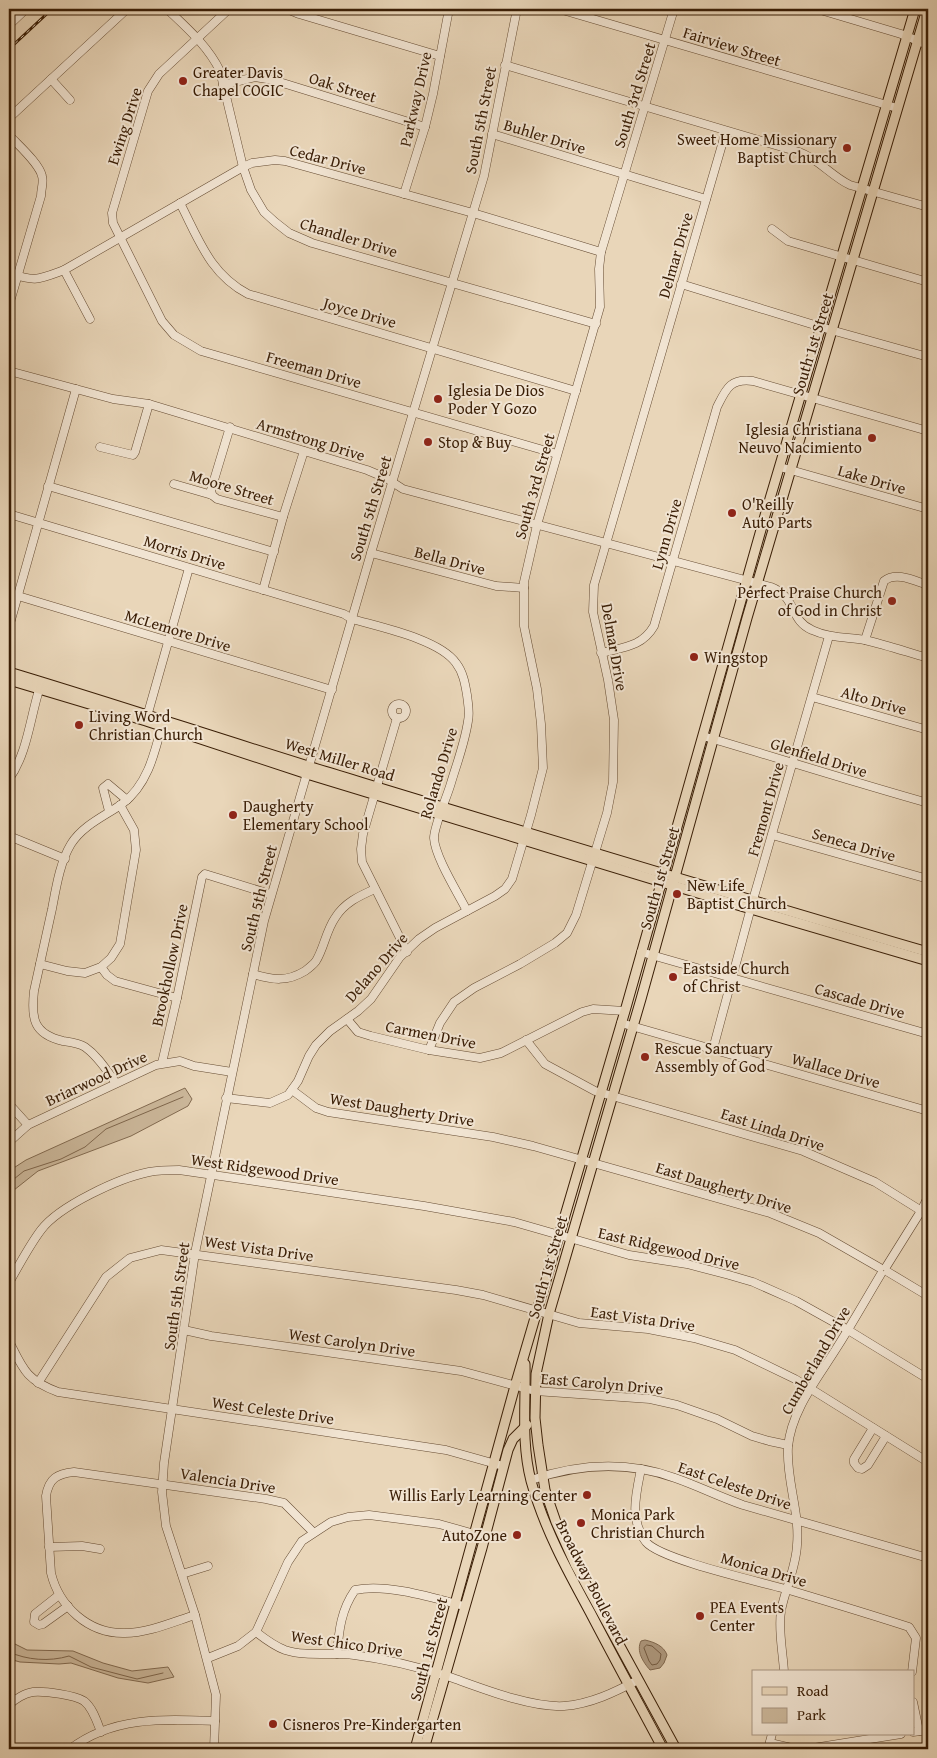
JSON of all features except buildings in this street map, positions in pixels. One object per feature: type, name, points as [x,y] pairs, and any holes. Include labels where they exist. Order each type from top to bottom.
[{"type":"main road","name":"South 1st Street","points":[[420,1747],[428,1734],[441,1674],[520,1387],[526,1354],[559,1234],[801,394],[915,9]]},
{"type":"main road","name":"South 1st Street","points":[[499,1464],[513,1438],[535,1418],[535,1391],[540,1352],[549,1314],[653,955],[757,583],[927,9]]},
{"type":"main road","points":[[725,657],[736,660]]},
{"type":"main road","name":"West Miller Road","points":[[9,672],[308,770],[876,941]]},
{"type":"main road","name":"West Miller Road","points":[[9,680],[39,690],[147,717]]},
{"type":"main road","points":[[680,814],[691,817]]},
{"type":"main road","points":[[876,941],[928,952]]},
{"type":"main road","points":[[876,941],[928,961]]},
{"type":"main road","name":"Broadway Boulevard","points":[[520,1387],[531,1480],[545,1523],[556,1548],[662,1749]]},
{"type":"main road","name":"Broadway Boulevard","points":[[535,1418],[545,1490],[564,1543],[674,1746]]},
{"type":"main road","points":[[509,1447],[518,1444],[526,1450]]},
{"type":"main road","points":[[556,1548],[564,1543]]},
{"type":"main road","points":[[583,1599],[592,1593]]},
{"type":"main road","name":"South 1st Street","points":[[420,1747],[427,1710],[441,1674]]},
{"type":"main road","points":[[427,1710],[428,1734]]},
{"type":"street","points":[[9,25],[26,9]]},
{"type":"street","points":[[9,118],[127,9]]},
{"type":"street","name":"Chandler Drive","points":[[168,9],[197,38],[220,71],[243,167],[251,190],[264,212],[289,233],[312,243],[596,324]]},
{"type":"street","name":"Ewing Drive","points":[[121,237],[113,223],[112,213],[148,90],[159,74],[229,9]]},
{"type":"street","points":[[287,9],[440,56]]},
{"type":"street","name":"Parkway Drive","points":[[404,194],[425,127],[449,9]]},
{"type":"street","name":"South 5th Street","points":[[214,1749],[216,1695],[208,1658],[166,1526],[162,1503],[162,1484],[195,1253],[270,894],[484,176],[516,9]]},
{"type":"street","name":"Fairview Street","points":[[559,9],[897,108]]},
{"type":"street","name":"South 3rd Street","points":[[525,836],[543,768],[542,724],[524,626],[524,588],[530,553],[596,324],[600,307],[599,270],[601,252],[674,9]]},
{"type":"street","points":[[817,9],[928,45]]},
{"type":"street","points":[[505,65],[807,155],[839,180],[928,207]]},
{"type":"street","name":"Oak Street","points":[[223,85],[255,77],[273,80],[425,127]]},
{"type":"street","points":[[51,79],[70,100]]},
{"type":"street","name":"Delmar Drive","points":[[429,1050],[440,1023],[454,1002],[474,988],[555,943],[566,933],[576,916],[607,813],[613,782],[614,720],[608,680],[593,612],[594,585],[726,130]]},
{"type":"street","name":"Buhler Drive","points":[[492,134],[706,198]]},
{"type":"street","points":[[9,135],[38,168],[43,180],[41,196],[13,275],[9,305]]},
{"type":"street","name":"Cedar Drive","points":[[13,275],[40,279],[64,270],[243,167],[252,163],[275,160],[285,161],[472,213],[601,252]]},
{"type":"street","name":"Joyce Drive","points":[[180,203],[210,262],[225,279],[248,294],[576,391]]},
{"type":"street","points":[[772,229],[788,241],[928,282]]},
{"type":"street","name":"Freeman Drive","points":[[121,237],[162,321],[174,335],[201,351],[557,454]]},
{"type":"street","points":[[64,270],[90,319]]},
{"type":"street","points":[[681,284],[831,330],[928,356]]},
{"type":"street","name":"Armstrong Drive","points":[[9,371],[113,399],[149,404],[367,470],[386,478],[403,489],[757,583],[781,592],[790,602],[801,623],[812,631],[829,636],[865,640],[928,658]]},
{"type":"street","name":"Lynn Drive","points":[[601,653],[636,644],[644,640],[654,626],[717,407],[724,392],[737,381],[753,380],[801,394]]},
{"type":"street","points":[[9,627],[76,389]]},
{"type":"street","points":[[801,394],[928,431]]},
{"type":"street","points":[[100,446],[132,455],[135,452],[149,404]]},
{"type":"street","points":[[212,496],[211,490],[230,427]]},
{"type":"street","points":[[263,590],[304,451]]},
{"type":"street","name":"Lake Drive","points":[[780,467],[928,509]]},
{"type":"street","name":"Moore Street","points":[[174,484],[217,499],[283,517]]},
{"type":"street","points":[[48,486],[274,552]]},
{"type":"street","name":"Morris Drive","points":[[9,514],[344,614],[352,619]]},
{"type":"street","name":"Bella Drive","points":[[371,552],[496,586],[524,588]]},
{"type":"street","points":[[147,717],[189,568]]},
{"type":"street","points":[[865,640],[884,581],[888,577],[898,576],[928,585]]},
{"type":"street","name":"McLemore Drive","points":[[18,596],[332,690]]},
{"type":"street","name":"Rolando Drive","points":[[352,619],[422,640],[455,661],[461,671],[466,687],[468,720],[466,734],[434,832],[438,853],[467,911]]},
{"type":"street","name":"Fremont Drive","points":[[713,1049],[829,636]]},
{"type":"street","points":[[9,779],[14,772],[29,734],[32,712],[39,690]]},
{"type":"street","name":"Alto Drive","points":[[812,697],[928,730]]},
{"type":"street","points":[[397,718],[362,834],[361,849],[362,862],[407,952]]},
{"type":"street","points":[[116,1083],[98,1059],[83,1046],[51,1037],[42,1032],[34,1022],[32,1008],[34,991],[56,888],[64,859],[71,844],[76,837],[139,789],[147,774],[162,723]]},
{"type":"street","name":"Glenfield Drive","points":[[703,736],[794,762],[828,775],[928,803]]},
{"type":"street","points":[[40,964],[66,971],[85,973],[101,967],[111,958],[120,944],[136,850],[134,830],[123,803],[108,784],[103,788],[110,811]]},
{"type":"street","name":"Seneca Drive","points":[[772,835],[928,879]]},
{"type":"street","points":[[9,836],[64,859]]},
{"type":"street","name":"Delano Drive","points":[[292,1090],[316,1045],[330,1031],[370,999],[400,958],[419,939],[505,889],[512,879],[525,836]]},
{"type":"street","name":"Brookhollow Drive","points":[[162,1063],[202,877],[205,874],[270,894]]},
{"type":"street","points":[[253,974],[274,980],[284,980],[310,968],[316,962],[334,919],[354,899],[375,889]]},
{"type":"street","name":"Cascade Drive","points":[[641,952],[928,1034]]},
{"type":"street","points":[[101,967],[115,981],[177,998]]},
{"type":"street","name":"Carmen Drive","points":[[347,1019],[358,1032],[429,1050],[480,1058],[501,1053],[582,1012],[593,1009],[625,1010]]},
{"type":"street","name":"Wallace Drive","points":[[621,1023],[928,1111]]},
{"type":"street","name":"East Linda Drive","points":[[526,1040],[544,1064],[600,1093],[803,1151],[875,1182],[925,1213]]},
{"type":"street","name":"Briarwood Drive","points":[[9,1142],[28,1125],[162,1063],[180,1061],[194,1066],[232,1072]]},
{"type":"street","points":[[226,1098],[270,1103],[288,1095],[292,1090]]},
{"type":"street","name":"West Daugherty Drive","points":[[292,1090],[316,1108],[328,1112],[494,1137],[581,1160]]},
{"type":"street","points":[[9,1104],[28,1125]]},
{"type":"street","name":"East Daugherty Drive","points":[[581,1160],[770,1213],[819,1233],[928,1296]]},
{"type":"street","name":"West Ridgewood Drive","points":[[9,1283],[41,1229],[67,1206],[115,1184],[147,1173],[180,1170],[433,1208],[514,1222],[559,1234]]},
{"type":"street","name":"Cumberland Drive","points":[[784,1670],[781,1612],[797,1546],[797,1521],[788,1465],[788,1445],[798,1413],[884,1270],[925,1213],[928,1197]]},
{"type":"street","name":"East Ridgewood Drive","points":[[559,1234],[629,1255],[686,1264],[754,1282],[796,1300],[928,1379]]},
{"type":"street","name":"West Vista Drive","points":[[38,1383],[106,1277],[122,1264],[142,1254],[161,1250],[195,1253],[456,1290],[483,1295],[538,1311]]},
{"type":"street","name":"East Vista Drive","points":[[538,1311],[580,1323],[648,1329],[694,1338],[735,1350],[795,1379],[928,1462]]},
{"type":"street","name":"West Carolyn Drive","points":[[184,1330],[211,1336],[461,1371],[520,1387]]},
{"type":"street","points":[[9,1341],[24,1371],[38,1383]]},
{"type":"street","name":"West Celeste Drive","points":[[38,1383],[58,1392],[446,1450],[499,1464]]},
{"type":"street","name":"East Carolyn Drive","points":[[520,1387],[535,1391],[650,1399],[677,1405],[717,1419],[752,1436],[788,1445]]},
{"type":"street","points":[[873,1428],[854,1458],[854,1463],[858,1468],[862,1469],[868,1465],[886,1436]]},
{"type":"street","name":"East Celeste Drive","points":[[531,1480],[559,1471],[590,1467],[612,1466],[641,1469],[698,1486],[743,1506],[928,1558]]},
{"type":"street","name":"Monica Drive","points":[[641,1469],[635,1497],[635,1515],[640,1530],[650,1546],[676,1558],[909,1627],[916,1638],[912,1670]]},
{"type":"street","name":"Valencia Drive","points":[[49,1547],[47,1488],[52,1479],[62,1473],[74,1472],[284,1503],[313,1532]]},
{"type":"street","points":[[208,1658],[238,1646],[256,1632],[288,1562],[302,1541],[331,1522],[369,1514],[439,1524],[480,1536]]},
{"type":"street","points":[[100,1550],[82,1546],[49,1547],[54,1585],[59,1595],[79,1618],[95,1627],[110,1632],[126,1633],[154,1628],[195,1615]]},
{"type":"street","points":[[182,1574],[208,1566]]},
{"type":"street","points":[[337,1654],[344,1611],[355,1590],[372,1587],[419,1594],[460,1605]]},
{"type":"street","points":[[59,1595],[35,1614],[34,1622],[43,1624],[68,1606]]},
{"type":"street","name":"West Chico Drive","points":[[256,1632],[273,1644],[291,1651],[337,1654],[392,1662],[441,1674],[518,1699],[562,1706],[605,1696],[638,1680]]},
{"type":"street","points":[[9,1705],[20,1697],[32,1692],[74,1697],[85,1702],[92,1711],[101,1732]]},
{"type":"street","points":[[914,1712],[916,1732],[928,1730]]},
{"type":"street","points":[[70,1749],[101,1732],[129,1722],[165,1719],[215,1721]]},
{"type":"street","points":[[807,1749],[888,1736]]},
{"type":"street","points":[[662,1749],[674,1746]]},
{"type":"street","points":[[769,1746],[796,1749]]},
{"type":"street","points":[[420,1747],[438,1749]]},
{"type":"green space","points":[[185,1088],[192,1099],[188,1106],[131,1136],[38,1171],[9,1194],[9,1171],[26,1160]]},
{"type":"green space","points":[[9,1641],[27,1650],[73,1651],[103,1663],[132,1671],[168,1667],[174,1677],[148,1683],[118,1678],[71,1663],[20,1662],[9,1659]]},
{"type":"water","points":[[645,1640],[658,1645],[666,1652],[667,1655],[664,1663],[660,1668],[650,1670],[643,1660],[639,1649],[641,1641]]},
{"type":"waterway","points":[[9,1183],[24,1171],[61,1159],[85,1147],[106,1129],[183,1097]]},
{"type":"waterway","points":[[9,1652],[23,1657],[38,1659],[54,1659],[69,1656],[91,1667],[137,1679],[163,1673]]},
{"type":"railway","points":[[9,49],[52,9]]},
{"type":"place","name":"Greater Davis Chapel COGIC","points":[[183,81]]},
{"type":"place","name":"Sweet Home Missionary Baptist Church","points":[[847,148]]},
{"type":"place","name":"Iglesia De Dios Poder Y Gozo","points":[[438,399]]},
{"type":"place","name":"Iglesia Christiana Neuvo Nacimiento","points":[[872,438]]},
{"type":"place","name":"Stop & Buy","points":[[428,442]]},
{"type":"place","name":"O'Reilly Auto Parts","points":[[732,513]]},
{"type":"place","name":"Perfect Praise Church of God in Christ","points":[[892,601]]},
{"type":"place","name":"Wingstop","points":[[694,657]]},
{"type":"place","name":"Living Word Christian Church","points":[[79,725]]},
{"type":"place","name":"Daugherty Elementary School","points":[[233,815]]},
{"type":"place","name":"New Life Baptist Church","points":[[677,894]]},
{"type":"place","name":"Eastside Church of Christ","points":[[673,977]]},
{"type":"place","name":"Rescue Sanctuary Assembly of God","points":[[645,1057]]},
{"type":"place","name":"Willis Early Learning Center","points":[[587,1495]]},
{"type":"place","name":"Monica Park Christian Church","points":[[581,1523]]},
{"type":"place","name":"AutoZone","points":[[517,1535]]},
{"type":"place","name":"PEA Events Center","points":[[700,1616]]},
{"type":"place","name":"Cisneros Pre-Kindergarten","points":[[273,1724]]}]
